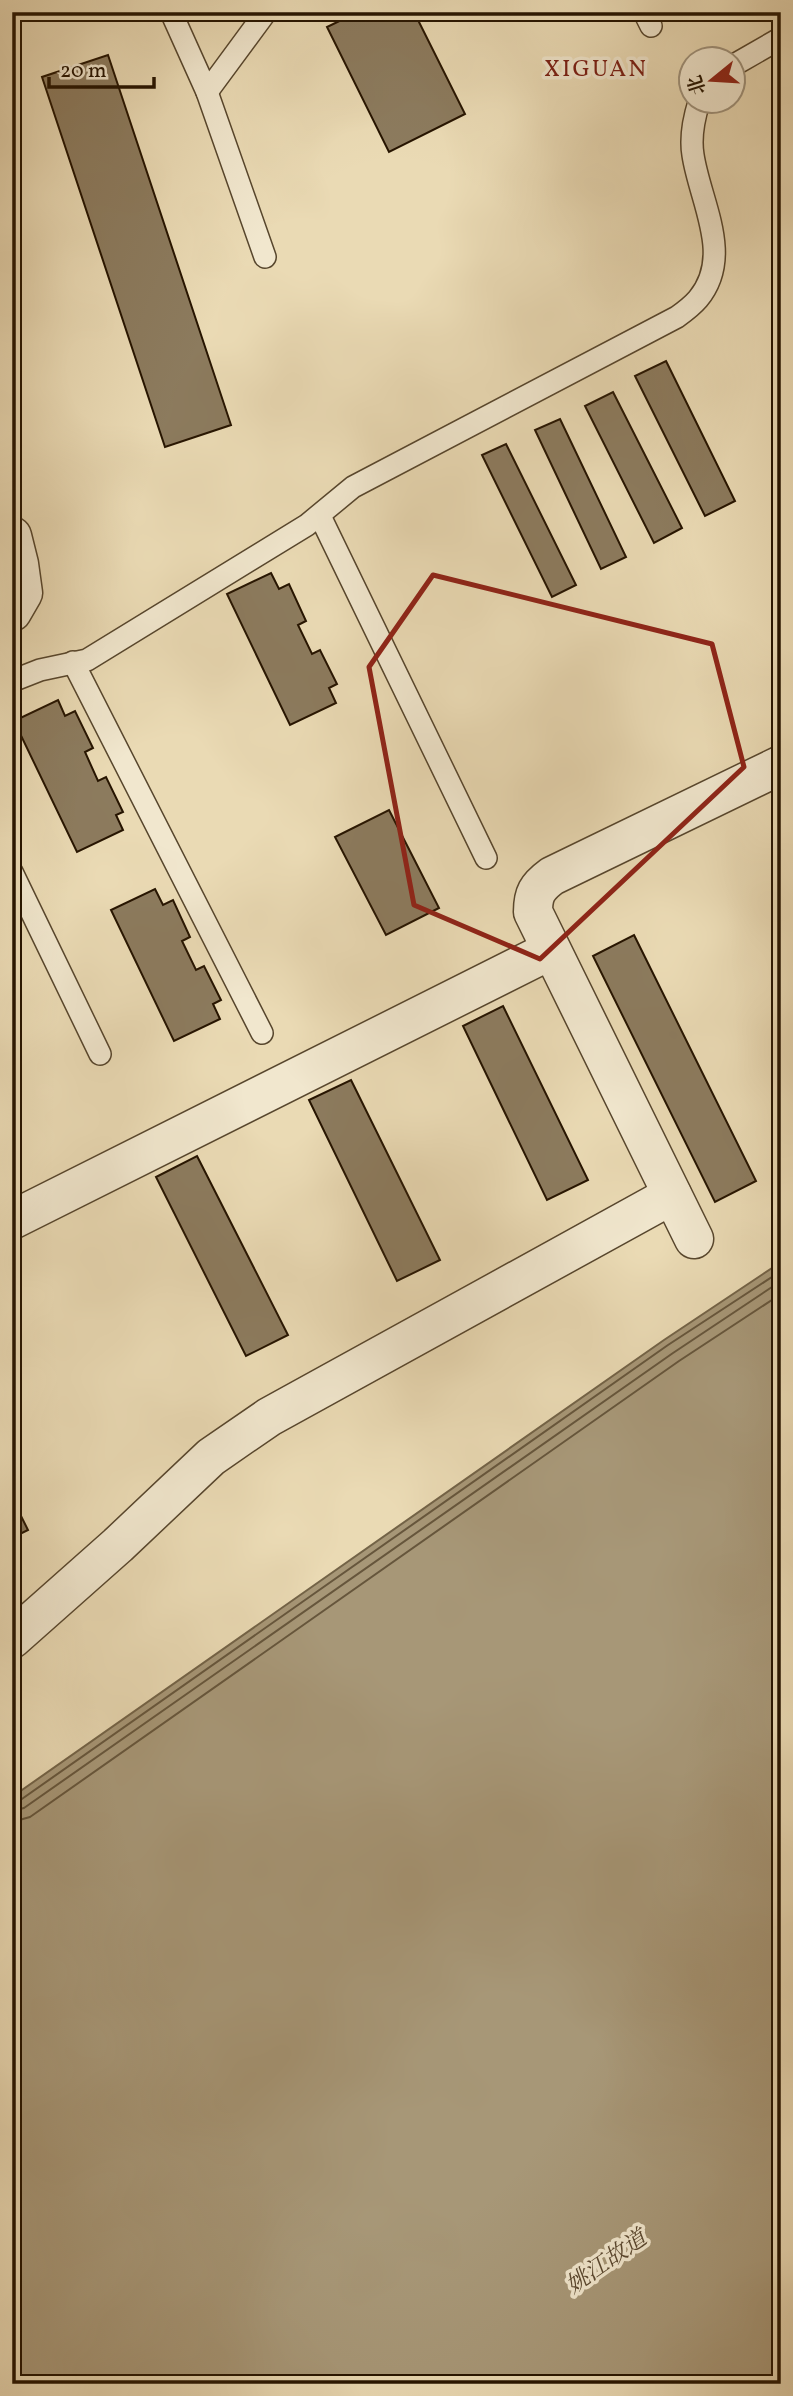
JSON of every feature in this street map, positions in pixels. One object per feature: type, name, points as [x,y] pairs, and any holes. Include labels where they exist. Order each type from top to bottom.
[{"type":"street","points":[[12,536],[23,593],[12,612]]},
{"type":"street","points":[[694,1239],[533,912],[533,897],[538,887],[552,876],[781,765]]},
{"type":"street","points":[[12,1220],[551,950]]},
{"type":"street","points":[[12,1639],[118,1545],[211,1457],[269,1417],[672,1195]]},
{"type":"lane","points":[[171,12],[207,92],[265,257]]},
{"type":"lane","points":[[207,92],[266,12]]},
{"type":"lane","points":[[748,56],[781,37]]},
{"type":"lane","points":[[12,681],[40,670],[87,660],[320,516],[353,487],[677,317],[698,299],[712,275],[715,245],[692,153],[695,116]]},
{"type":"lane","points":[[320,516],[486,858]]},
{"type":"lane","points":[[74,662],[262,1033]]},
{"type":"lane","points":[[12,872],[100,1054]]},
{"type":"highlighted area","points":[[433,575],[712,644],[744,767],[540,959],[414,905],[369,667]]},
{"type":"water","name":"姚江故道","points":[[781,1262],[781,2384],[12,2384],[12,1797],[664,1340]]},
{"type":"building","points":[[358,12],[414,12],[465,114],[389,152],[327,27]]},
{"type":"building","points":[[108,55],[231,425],[165,447],[42,77]]},
{"type":"building","points":[[666,361],[735,501],[705,516],[635,376]]},
{"type":"building","points":[[613,392],[682,528],[654,543],[585,406]]},
{"type":"building","points":[[560,419],[626,557],[601,569],[535,430]]},
{"type":"building","points":[[506,444],[576,585],[552,597],[482,455]]},
{"type":"building","points":[[271,573],[279,589],[289,584],[306,621],[298,625],[312,654],[320,650],[337,684],[329,688],[336,703],[290,725],[227,594]]},
{"type":"building","points":[[58,700],[65,716],[75,711],[93,748],[85,752],[98,781],[106,777],[123,812],[116,815],[123,830],[77,852],[14,721]]},
{"type":"building","points":[[389,810],[439,908],[386,935],[335,837]]},
{"type":"building","points":[[155,889],[163,905],[173,900],[190,937],[182,941],[196,970],[204,966],[221,1000],[213,1004],[220,1019],[174,1041],[111,910]]},
{"type":"building","points":[[634,935],[756,1181],[715,1202],[593,956]]},
{"type":"building","points":[[503,1006],[588,1180],[547,1200],[463,1026]]},
{"type":"building","points":[[351,1080],[440,1260],[397,1281],[309,1100]]},
{"type":"building","points":[[197,1156],[288,1335],[246,1356],[156,1177]]},
{"type":"building","points":[[12,1498],[28,1530],[12,1538]]},
{"type":"district","name":"XIGUAN","points":[[596,70]]}]
